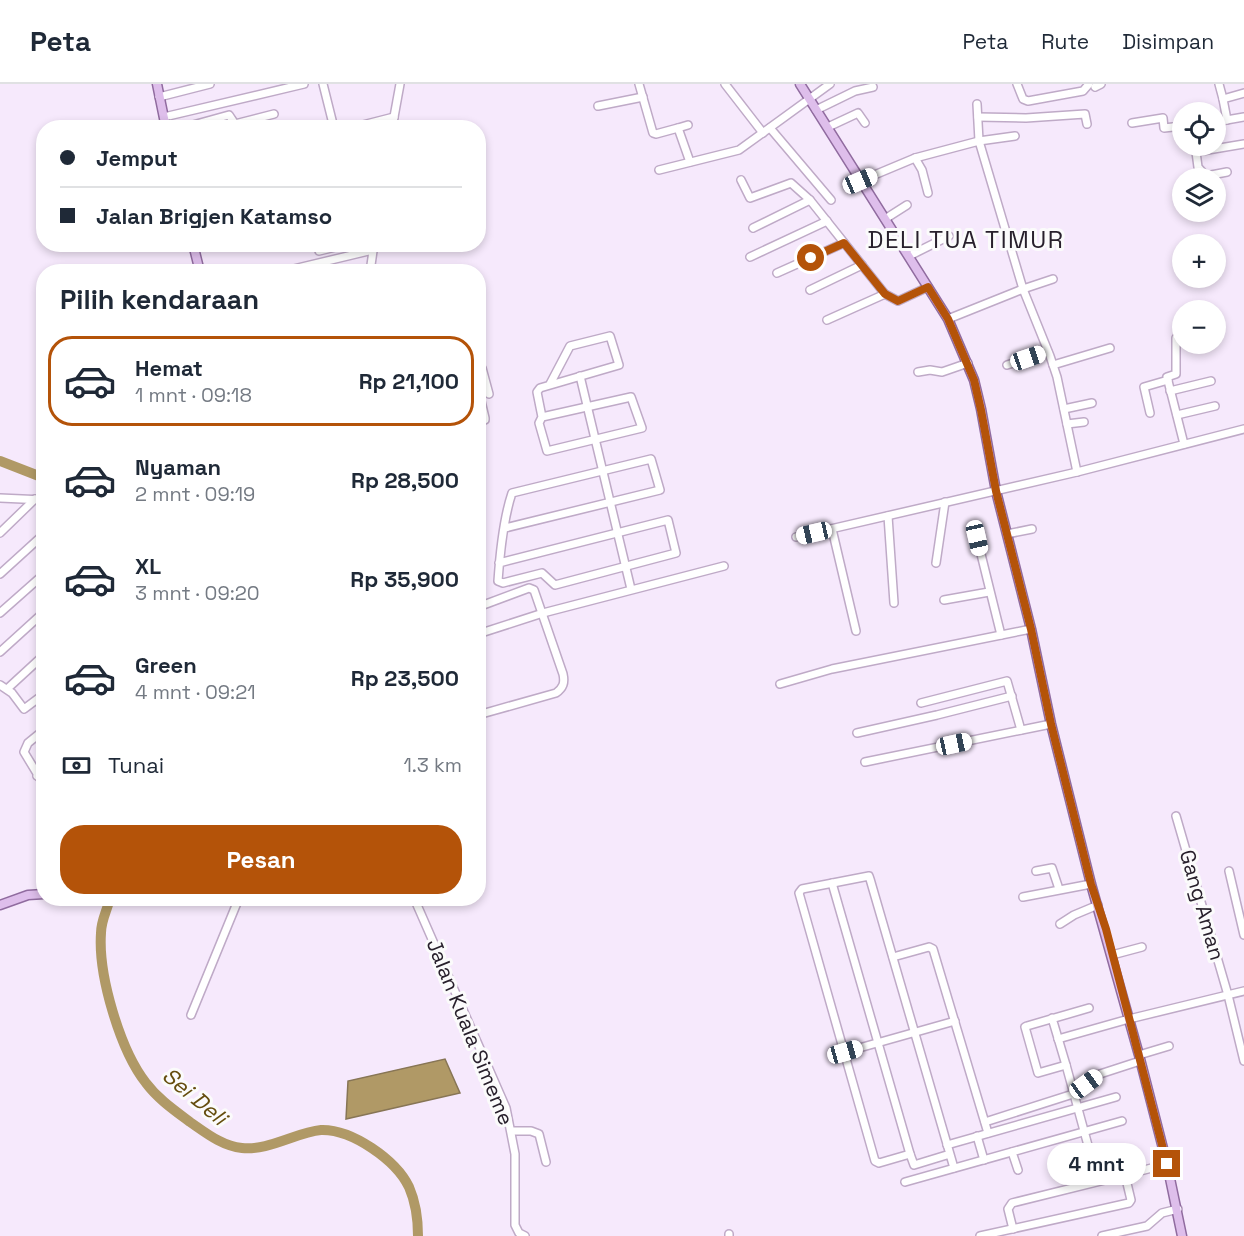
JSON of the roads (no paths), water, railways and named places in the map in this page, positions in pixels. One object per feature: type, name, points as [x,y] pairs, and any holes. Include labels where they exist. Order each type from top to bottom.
[{"type":"main road","points":[[157,84],[165,120]]},
{"type":"main road","points":[[800,84],[948,319],[968,363],[981,410],[996,491],[1031,629],[1051,724],[1091,884],[1167,1164],[1178,1209],[1180,1236]]},
{"type":"main road","points":[[0,906],[28,895],[36,894]]},
{"type":"street","points":[[159,97],[210,84]]},
{"type":"street","points":[[164,117],[304,84]]},
{"type":"street","points":[[323,84],[331,120]]},
{"type":"street","points":[[393,120],[400,84]]},
{"type":"street","points":[[639,84],[654,134],[688,125]]},
{"type":"street","points":[[725,84],[831,200]]},
{"type":"street","points":[[659,170],[735,152],[830,84]]},
{"type":"street","points":[[1017,84],[1023,99],[1028,101],[1083,91],[1095,85]]},
{"type":"street","points":[[1219,84],[1227,120]]},
{"type":"street","points":[[816,110],[855,92],[873,87]]},
{"type":"street","points":[[1222,99],[1244,93]]},
{"type":"street","points":[[598,106],[643,97]]},
{"type":"street","points":[[977,104],[978,141],[1023,289],[1053,365],[1077,472]]},
{"type":"street","points":[[828,127],[858,113],[865,123]]},
{"type":"street","points":[[254,120],[274,114]]},
{"type":"street","points":[[978,117],[1026,118],[1085,114],[1087,124]]},
{"type":"street","points":[[213,120],[228,116],[231,120]]},
{"type":"street","points":[[382,120],[394,117]]},
{"type":"street","points":[[1226,120],[1244,117]]},
{"type":"street","points":[[1132,123],[1163,118],[1164,128],[1172,127]]},
{"type":"street","points":[[678,128],[690,162]]},
{"type":"street","points":[[860,181],[915,158],[978,141],[1016,135]]},
{"type":"street","points":[[1226,146],[1244,144]]},
{"type":"street","points":[[1197,156],[1198,167],[1206,176],[1227,172]]},
{"type":"street","points":[[915,158],[922,170],[928,193]]},
{"type":"street","points":[[741,180],[750,198],[791,183],[810,200],[885,294],[898,301],[928,287]]},
{"type":"street","points":[[753,228],[810,200]]},
{"type":"street","points":[[885,219],[907,205]]},
{"type":"street","points":[[750,257],[827,221]]},
{"type":"street","points":[[909,256],[949,236]]},
{"type":"street","points":[[777,273],[844,243]]},
{"type":"street","points":[[319,252],[322,262]]},
{"type":"street","points":[[314,264],[356,252]]},
{"type":"street","points":[[810,290],[862,265]]},
{"type":"street","points":[[948,319],[1053,279]]},
{"type":"street","points":[[827,320],[885,294]]},
{"type":"street","points":[[542,417],[631,397],[642,428],[547,451],[539,423],[542,417],[537,393],[540,388],[550,384],[619,364],[610,336],[570,346],[550,384]]},
{"type":"street","points":[[1053,365],[1110,348]]},
{"type":"street","points":[[1007,365],[1048,351]]},
{"type":"street","points":[[1176,354],[1176,374],[1167,377],[1184,444]]},
{"type":"street","points":[[918,372],[930,370],[942,372],[968,363]]},
{"type":"street","points":[[580,376],[631,589]]},
{"type":"street","points":[[486,379],[491,393],[486,395]]},
{"type":"street","points":[[1150,413],[1144,387],[1168,380]]},
{"type":"street","points":[[1170,391],[1211,381]]},
{"type":"street","points":[[1064,409],[1092,403]]},
{"type":"street","points":[[1177,415],[1215,406]]},
{"type":"street","points":[[1067,424],[1084,422]]},
{"type":"street","points":[[796,537],[1077,472],[1244,429]]},
{"type":"street","points":[[499,563],[668,520],[676,552],[674,555],[555,585],[542,573],[501,583],[498,581],[499,563],[505,528],[511,496],[515,491],[651,459],[660,490],[505,528]]},
{"type":"street","points":[[0,498],[35,499]]},
{"type":"street","points":[[0,533],[35,499]]},
{"type":"street","points":[[936,563],[945,502]]},
{"type":"street","points":[[888,516],[894,603]]},
{"type":"street","points":[[832,529],[855,631]]},
{"type":"street","points":[[1006,534],[1032,529]]},
{"type":"street","points":[[977,538],[1001,635]]},
{"type":"street","points":[[0,574],[36,541]]},
{"type":"street","points":[[486,631],[543,613],[724,566]]},
{"type":"street","points":[[0,613],[36,581]]},
{"type":"street","points":[[486,604],[532,588],[543,613],[563,674],[563,686],[560,690],[486,713]]},
{"type":"street","points":[[944,600],[989,592]]},
{"type":"street","points":[[0,652],[36,619]]},
{"type":"street","points":[[780,684],[832,669],[1031,629]]},
{"type":"street","points":[[36,661],[4,687],[24,709],[36,700]]},
{"type":"street","points":[[921,704],[1007,681],[1021,730]]},
{"type":"street","points":[[857,733],[1012,696]]},
{"type":"street","points":[[865,762],[1051,724]]},
{"type":"street","points":[[36,736],[28,743],[24,752],[36,774]]},
{"type":"street","name":"Gang Aman","points":[[1176,816],[1228,995],[1244,1061]]},
{"type":"street","points":[[1036,871],[1052,868],[1059,889]]},
{"type":"street","points":[[1229,871],[1244,935]]},
{"type":"street","points":[[910,1154],[879,1163],[875,1161],[799,893],[804,888],[869,876],[954,1168]]},
{"type":"street","points":[[832,882],[917,1179]]},
{"type":"street","points":[[1023,897],[1091,884]]},
{"type":"street","points":[[1060,924],[1098,904]]},
{"type":"street","points":[[191,1015],[236,906]]},
{"type":"street","name":"Jalan Kuala Simeme","points":[[418,906],[506,1108],[515,1154],[515,1225],[519,1233],[525,1236]]},
{"type":"street","points":[[893,957],[932,947],[988,1133]]},
{"type":"street","points":[[1112,955],[1142,947]]},
{"type":"street","points":[[1058,1039],[1244,991]]},
{"type":"street","points":[[1066,1065],[1039,1073],[1025,1027],[1089,1008]]},
{"type":"street","points":[[1052,1018],[1089,1149]]},
{"type":"street","points":[[845,1052],[955,1021]]},
{"type":"street","points":[[985,1122],[1073,1094],[1100,1074],[1169,1046]]},
{"type":"street","points":[[947,1145],[1116,1097]]},
{"type":"street","points":[[905,1182],[1122,1121]]},
{"type":"street","points":[[512,1131],[531,1131],[540,1135],[546,1162]]},
{"type":"street","points":[[977,1136],[984,1160]]},
{"type":"street","points":[[1012,1152],[1018,1170]]},
{"type":"street","points":[[914,1165],[950,1154]]},
{"type":"street","points":[[1012,1229],[1008,1209],[1012,1203],[1167,1164]]},
{"type":"street","points":[[980,1236],[1129,1203],[1131,1200],[1125,1175]]},
{"type":"street","points":[[1102,1236],[1147,1226],[1162,1214],[1178,1209]]},
{"type":"waterway","name":"Sei Deli","points":[[0,461],[36,475]]},
{"type":"waterway","name":"Sei Deli","points":[[107,906],[101,928],[101,950],[107,990],[128,1052],[136,1069],[151,1089],[166,1104],[202,1130],[221,1142],[235,1147],[262,1147],[321,1130],[333,1131],[359,1140],[384,1157],[403,1177],[415,1205],[418,1236]]},
{"type":"district","name":"DELI TUA TIMUR","points":[[966,240]]}]
